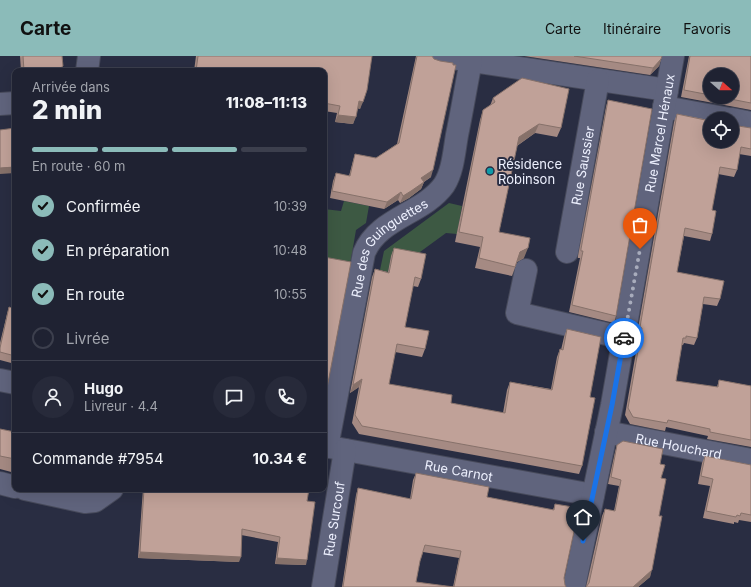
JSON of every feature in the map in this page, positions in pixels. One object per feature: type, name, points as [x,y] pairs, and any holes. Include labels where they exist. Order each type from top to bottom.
[{"type":"street","points":[[87,68],[89,56]]},
{"type":"street","points":[[439,56],[598,80],[666,98],[709,112]]},
{"type":"street","name":"Rue Marcel Hénaux","points":[[574,587],[624,338],[673,56]]},
{"type":"street","name":"Rue des Guinguettes","points":[[332,448],[366,249],[372,238],[379,231],[430,199],[443,185],[451,169],[471,61]]},
{"type":"street","name":"Rue Saussier","points":[[568,252],[598,80]]},
{"type":"street","points":[[0,104],[12,103]]},
{"type":"street","points":[[739,121],[751,123]]},
{"type":"street","points":[[526,270],[516,313],[624,338]]},
{"type":"street","points":[[0,380],[12,383]]},
{"type":"street","name":"Rue Houchard","points":[[606,432],[751,460]]},
{"type":"street","name":"Rue Carnot","points":[[332,448],[593,495]]},
{"type":"street","name":"Rue Surcouf","points":[[323,587],[332,448]]},
{"type":"street","points":[[0,484],[12,486]]},
{"type":"street","points":[[39,492],[85,502],[95,501],[108,492]]},
{"type":"green space","points":[[344,201],[369,206],[366,223],[356,230],[350,265],[327,268],[327,209],[341,211]]},
{"type":"green space","points":[[449,203],[462,206],[457,234],[446,233],[409,260],[391,256],[388,272],[380,270],[384,251]]},
{"type":"building","points":[[23,56],[62,56],[63,66],[61,68],[24,68]]},
{"type":"building","points":[[198,56],[372,56],[367,90],[363,102],[359,101],[356,117],[338,115],[340,106],[327,104],[327,68],[196,68]]},
{"type":"building","points":[[417,56],[432,56],[434,59],[456,65],[433,170],[421,178],[424,182],[403,196],[401,192],[387,202],[332,191],[336,173],[350,176],[355,154],[376,158],[399,143]]},
{"type":"building","points":[[574,56],[662,56],[653,68]]},
{"type":"building","points":[[690,56],[751,56],[751,103],[739,101],[739,68],[703,68],[703,94],[684,90]]},
{"type":"building","name":"Résidence Robinson","points":[[522,78],[569,89],[561,128],[539,124],[519,137],[499,232],[530,238],[528,248],[520,252],[515,267],[479,258],[483,237],[459,232],[483,110],[495,102],[493,98]]},
{"type":"building","points":[[608,100],[652,109],[616,316],[572,305],[583,251],[581,251],[581,249]]},
{"type":"building","points":[[677,114],[703,120],[703,148],[739,148],[739,126],[751,128],[751,149],[741,147],[737,170],[720,167],[712,210],[716,211],[712,234],[685,228],[677,272],[724,281],[720,299],[704,297],[697,338],[686,336],[686,338],[683,338],[676,381],[718,387],[719,380],[751,386],[751,440],[710,432],[710,429],[668,420],[667,423],[633,417],[628,408],[642,328],[640,327]]},
{"type":"building","points":[[12,128],[12,167],[0,168],[0,130]]},
{"type":"building","points":[[394,248],[426,254],[421,279],[415,277],[405,327],[429,331],[425,349],[397,344],[389,384],[452,395],[451,403],[505,413],[510,382],[552,390],[560,349],[563,350],[567,329],[601,337],[590,397],[595,398],[582,466],[362,426],[355,415],[362,379],[353,385],[375,269],[389,273]]},
{"type":"building","points":[[327,258],[351,262],[327,388]]},
{"type":"building","points":[[9,307],[12,308],[12,355],[0,352]]},
{"type":"building","points":[[0,429],[12,431],[12,458],[0,456]]},
{"type":"building","points":[[623,441],[663,449],[660,464],[665,465],[661,478],[666,479],[659,516],[662,516],[652,570],[633,587],[586,587],[589,583],[605,509],[615,511],[621,480],[611,477],[617,445]]},
{"type":"building","points":[[705,456],[751,465],[751,515],[741,513],[740,516],[737,515],[736,517],[706,511],[713,479],[701,476]]},
{"type":"building","points":[[416,473],[489,487],[487,497],[554,510],[555,504],[579,508],[564,578],[566,587],[454,587],[343,587],[358,488],[411,499]],"holes":[[[425,545],[461,551],[454,587],[416,582]]]},
{"type":"building","points":[[144,492],[308,492],[307,501],[315,502],[307,560],[277,558],[280,537],[242,529],[241,557],[140,552]]},
{"type":"way so far","points":[[624,338],[640,249]]},
{"type":"place","name":"Résidence Robinson","points":[[490,171]]},
{"type":"route","points":[[583,541],[612,405],[624,338]]}]
